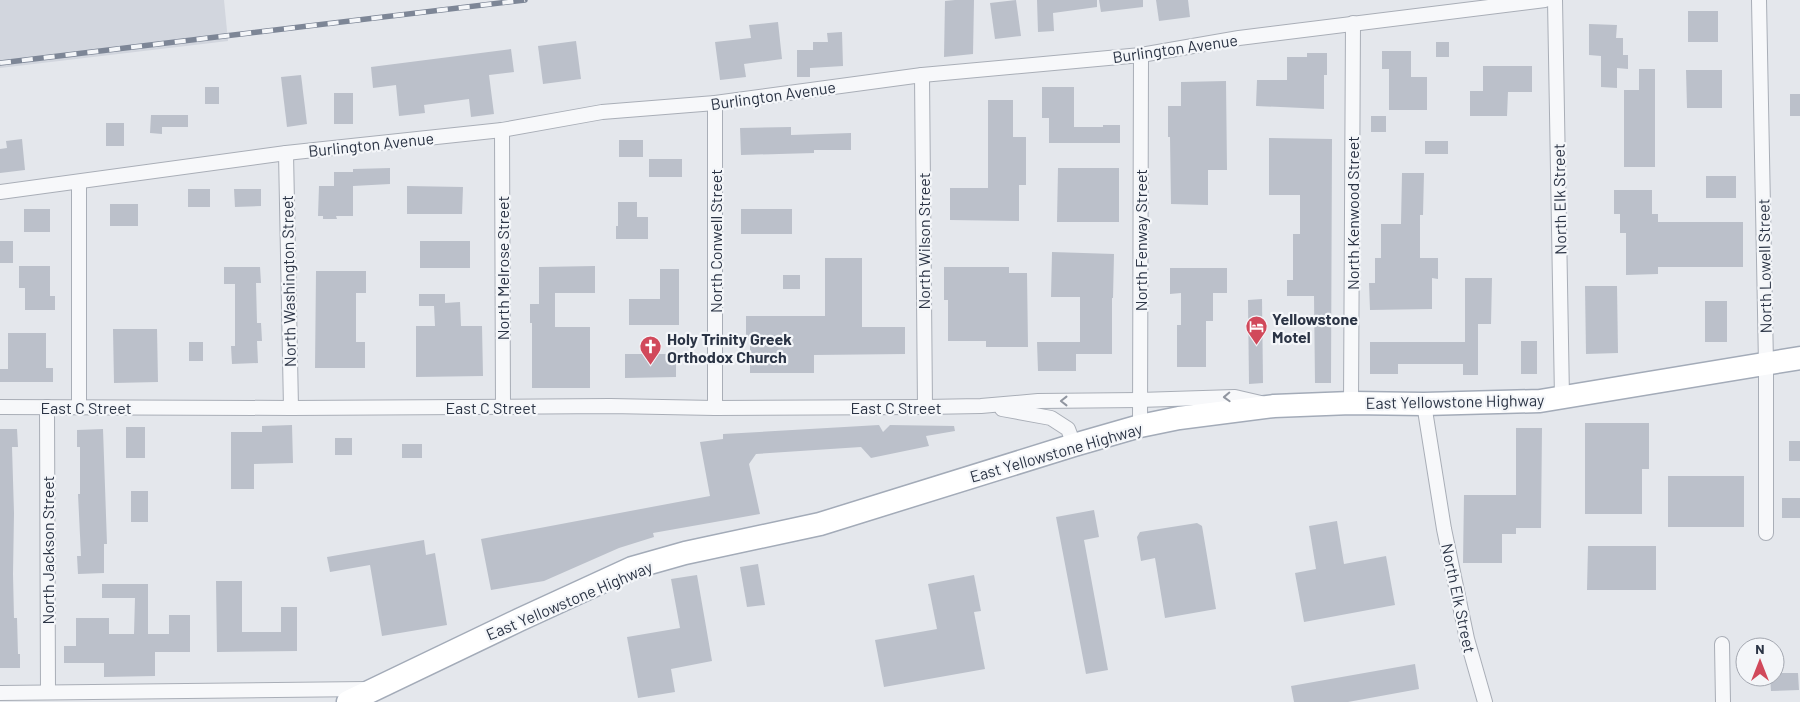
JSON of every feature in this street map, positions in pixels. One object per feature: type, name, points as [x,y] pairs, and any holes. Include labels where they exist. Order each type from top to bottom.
[{"type":"main road","name":"East Yellowstone Highway","points":[[348,702],[632,568],[685,553],[820,524],[1140,426],[1179,418],[1274,406],[1352,403],[1517,403],[1562,398],[1800,358]]},
{"type":"street","name":"Burlington Avenue","points":[[0,192],[286,153],[502,130],[602,112],[715,103],[922,75],[1141,55],[1239,38],[1546,0]]},
{"type":"street","name":"North Elk Street","points":[[1556,0],[1562,398]]},
{"type":"street","name":"North Lowell Street","points":[[1759,0],[1766,364],[1766,533]]},
{"type":"street","name":"North Kenwood Street","points":[[1352,403],[1353,23]]},
{"type":"street","name":"North Fenway Street","points":[[1140,426],[1141,55]]},
{"type":"street","name":"North Wilson Street","points":[[922,75],[925,407]]},
{"type":"street","name":"North Conwell Street","points":[[715,103],[715,408]]},
{"type":"street","name":"North Melrose Street","points":[[502,130],[503,407]]},
{"type":"street","name":"North Washington Street","points":[[286,153],[291,408]]},
{"type":"street","points":[[79,182],[79,407]]},
{"type":"street","name":"East C Street","points":[[0,406],[291,408],[925,407],[981,406],[1038,401],[1235,397],[1274,406]]},
{"type":"street","name":"North Elk Street","points":[[1424,404],[1444,529],[1467,639],[1485,702]]},
{"type":"street","name":"East C Street","points":[[981,406],[1051,418],[1068,429],[1074,445]]},
{"type":"street","name":"North Jackson Street","points":[[47,407],[48,692]]},
{"type":"street","points":[[1722,644],[1723,702]]},
{"type":"street","points":[[0,693],[375,689]]},
{"type":"shaded area","points":[[0,0],[224,0],[228,41],[0,68]]},
{"type":"building","points":[[974,0],[973,54],[944,57],[945,1]]},
{"type":"building","points":[[1016,0],[1021,36],[995,39],[990,3]]},
{"type":"building","points":[[1037,0],[1097,0],[1097,7],[1053,13],[1054,31],[1038,32]]},
{"type":"building","points":[[1099,0],[1143,0],[1143,7],[1101,12]]},
{"type":"building","points":[[1156,0],[1188,0],[1190,17],[1159,21]]},
{"type":"building","points":[[1688,11],[1718,11],[1718,42],[1688,42]]},
{"type":"building","points":[[778,22],[782,59],[744,64],[746,77],[720,80],[715,42],[751,38],[749,25]]},
{"type":"building","points":[[1589,24],[1617,25],[1616,38],[1623,38],[1623,55],[1628,55],[1628,69],[1617,68],[1617,88],[1601,87],[1601,56],[1589,55]]},
{"type":"building","points":[[842,32],[843,66],[810,68],[810,77],[797,77],[797,50],[813,50],[813,42],[828,42],[827,33]]},
{"type":"building","points":[[576,41],[581,79],[543,84],[538,46]]},
{"type":"building","points":[[1436,42],[1449,42],[1449,57],[1436,57]]},
{"type":"building","points":[[511,49],[514,72],[489,75],[494,114],[471,117],[469,99],[424,105],[425,113],[399,116],[396,85],[373,88],[371,67]]},
{"type":"building","points":[[1382,51],[1411,51],[1411,77],[1427,77],[1427,110],[1389,110],[1389,69],[1382,69]]},
{"type":"building","points":[[1307,53],[1327,53],[1327,75],[1324,75],[1324,109],[1256,106],[1257,80],[1287,80],[1287,57],[1307,57]]},
{"type":"building","points":[[1483,66],[1532,66],[1532,92],[1508,92],[1507,116],[1470,116],[1470,91],[1483,91]]},
{"type":"building","points":[[1639,69],[1655,69],[1655,167],[1624,167],[1624,90],[1639,90]]},
{"type":"building","points":[[1686,70],[1722,70],[1722,108],[1687,108]]},
{"type":"building","points":[[301,75],[307,124],[287,127],[281,77]]},
{"type":"building","points":[[1226,81],[1227,170],[1208,170],[1208,205],[1171,204],[1168,106],[1181,106],[1181,82]]},
{"type":"building","points":[[205,87],[219,87],[219,104],[205,104]]},
{"type":"building","points":[[1042,87],[1074,87],[1074,127],[1120,125],[1120,143],[1049,143],[1049,118],[1042,118]]},
{"type":"building","points":[[334,93],[353,93],[353,124],[334,124]]},
{"type":"building","points":[[1790,94],[1800,94],[1800,116],[1790,116]]},
{"type":"building","points":[[988,100],[1013,100],[1013,137],[1026,137],[1026,185],[1019,185],[1019,221],[950,220],[950,188],[988,188]]},
{"type":"building","points":[[151,115],[188,115],[188,127],[162,127],[162,134],[150,133]]},
{"type":"building","points":[[1371,116],[1386,116],[1386,132],[1371,132]]},
{"type":"building","points":[[106,123],[124,123],[124,146],[106,146]]},
{"type":"building","points":[[791,127],[791,135],[851,133],[851,150],[814,150],[814,153],[741,155],[740,128]]},
{"type":"building","points":[[1269,138],[1332,139],[1331,383],[1315,383],[1314,296],[1287,296],[1287,280],[1293,280],[1293,234],[1300,234],[1300,195],[1269,195]]},
{"type":"building","points":[[22,139],[25,170],[0,173],[0,149],[7,148],[6,141]]},
{"type":"building","points":[[619,140],[643,140],[643,157],[619,157]]},
{"type":"building","points":[[1425,141],[1448,141],[1448,154],[1425,154]]},
{"type":"building","points":[[649,159],[682,159],[682,177],[649,177]]},
{"type":"building","points":[[390,168],[390,184],[353,186],[353,216],[336,216],[337,219],[323,219],[323,216],[318,216],[319,186],[334,186],[334,172],[353,172],[353,169]]},
{"type":"building","points":[[1058,168],[1119,168],[1119,222],[1057,222]]},
{"type":"building","points":[[1402,173],[1424,173],[1423,215],[1420,215],[1420,258],[1438,258],[1438,279],[1432,278],[1432,309],[1370,310],[1369,283],[1375,283],[1375,258],[1381,258],[1381,224],[1401,224]]},
{"type":"building","points":[[1706,176],[1736,176],[1736,198],[1706,198]]},
{"type":"building","points":[[407,186],[463,187],[462,214],[407,214]]},
{"type":"building","points":[[188,189],[210,189],[210,207],[188,207]]},
{"type":"building","points":[[234,189],[261,189],[261,206],[235,207]]},
{"type":"building","points":[[1614,190],[1652,190],[1652,214],[1658,214],[1658,222],[1743,222],[1743,267],[1658,267],[1658,274],[1626,275],[1626,233],[1620,233],[1620,214],[1614,214]]},
{"type":"building","points":[[618,202],[637,202],[637,217],[648,217],[648,239],[616,239]]},
{"type":"building","points":[[110,204],[138,204],[138,226],[110,226]]},
{"type":"building","points":[[24,209],[50,209],[50,232],[24,232]]},
{"type":"building","points":[[741,209],[792,209],[792,234],[741,234]]},
{"type":"building","points":[[0,241],[13,241],[13,263],[0,263]]},
{"type":"building","points":[[420,241],[470,241],[470,268],[420,268]]},
{"type":"building","points":[[1052,252],[1114,254],[1112,354],[1076,354],[1076,371],[1038,371],[1037,342],[1080,342],[1080,297],[1051,297]]},
{"type":"building","points":[[825,258],[862,258],[862,327],[905,327],[905,354],[814,355],[814,373],[750,373],[750,340],[746,340],[746,316],[825,316]]},
{"type":"building","points":[[19,266],[50,266],[50,296],[55,296],[55,310],[25,310],[25,288],[19,288]]},
{"type":"building","points":[[595,266],[595,293],[555,293],[555,327],[590,327],[590,388],[532,388],[532,323],[530,323],[530,304],[539,304],[539,267]]},
{"type":"building","points":[[224,267],[260,267],[261,283],[256,283],[257,323],[261,323],[262,341],[257,341],[258,363],[232,364],[231,346],[235,346],[235,284],[224,284]]},
{"type":"building","points":[[944,267],[1009,267],[1009,273],[1027,273],[1028,347],[986,347],[986,341],[948,341],[948,300],[944,300]]},
{"type":"building","points":[[1170,268],[1227,268],[1227,293],[1213,293],[1213,321],[1206,321],[1206,367],[1177,367],[1177,325],[1181,325],[1181,293],[1170,294]]},
{"type":"building","points":[[660,269],[679,269],[679,325],[629,325],[629,299],[660,299]]},
{"type":"building","points":[[316,271],[366,271],[366,293],[356,293],[356,342],[365,342],[365,368],[315,368]]},
{"type":"building","points":[[783,275],[800,275],[800,289],[783,289]]},
{"type":"building","points":[[1465,278],[1492,278],[1491,324],[1478,324],[1478,375],[1463,375],[1463,364],[1398,364],[1398,374],[1370,374],[1370,342],[1465,342]]},
{"type":"building","points":[[1585,286],[1617,286],[1618,353],[1586,354]]},
{"type":"building","points":[[419,294],[445,294],[445,303],[460,302],[461,326],[482,326],[483,376],[416,377],[416,326],[435,326],[434,306],[419,306]]},
{"type":"building","name":"Yellowstone Motel","points":[[1262,299],[1263,383],[1249,384],[1248,300]]},
{"type":"building","points":[[1705,301],[1727,301],[1727,342],[1705,342]]},
{"type":"building","points":[[113,329],[157,329],[158,382],[114,383]]},
{"type":"building","points":[[8,333],[46,333],[46,368],[53,368],[53,382],[0,382],[0,369],[8,369]]},
{"type":"building","points":[[1521,341],[1537,341],[1537,374],[1521,374]]},
{"type":"building","points":[[189,342],[203,342],[203,361],[189,361]]},
{"type":"building","name":"Holy Trinity Greek Orthodox Church","points":[[625,354],[676,354],[676,377],[625,378]]},
{"type":"building","points":[[1585,423],[1649,423],[1649,469],[1642,469],[1642,514],[1585,514]]},
{"type":"building","points":[[292,425],[293,463],[254,464],[254,489],[231,489],[231,432],[262,432],[262,426]]},
{"type":"building","points":[[879,425],[883,432],[890,425],[954,426],[955,431],[926,436],[929,446],[871,458],[861,447],[756,454],[749,464],[760,514],[653,533],[654,537],[619,548],[544,581],[491,590],[481,539],[710,496],[700,442],[723,439],[723,434]]},
{"type":"building","points":[[126,427],[145,427],[145,458],[126,458]]},
{"type":"building","points":[[1516,428],[1542,428],[1541,528],[1516,528],[1516,534],[1502,534],[1502,563],[1463,563],[1464,495],[1516,495]]},
{"type":"building","points":[[0,429],[17,429],[18,447],[12,447],[13,574],[14,618],[17,618],[20,668],[0,668]]},
{"type":"building","points":[[103,429],[107,544],[104,544],[104,573],[78,574],[77,556],[81,556],[78,494],[80,494],[80,447],[77,447],[77,430]]},
{"type":"building","points":[[335,438],[352,438],[352,455],[335,455]]},
{"type":"building","points":[[1789,441],[1800,441],[1800,461],[1789,461]]},
{"type":"building","points":[[402,444],[422,444],[422,458],[402,458]]},
{"type":"building","points":[[1668,476],[1744,476],[1744,527],[1668,527]]},
{"type":"building","points":[[131,491],[148,491],[148,522],[131,522]]},
{"type":"building","points":[[1782,498],[1800,498],[1800,518],[1782,518]]},
{"type":"building","points":[[1094,510],[1099,537],[1084,540],[1108,670],[1086,674],[1056,517]]},
{"type":"building","points":[[1337,521],[1344,564],[1386,556],[1395,605],[1304,622],[1295,573],[1316,569],[1309,526]]},
{"type":"building","points":[[1197,523],[1202,526],[1216,609],[1165,618],[1155,558],[1141,561],[1137,537],[1140,532]]},
{"type":"building","points":[[424,540],[426,555],[435,553],[447,625],[382,636],[370,565],[330,572],[327,557]]},
{"type":"building","points":[[1588,546],[1656,546],[1656,590],[1587,590]]},
{"type":"building","points":[[758,564],[765,605],[747,607],[740,567]]},
{"type":"building","points":[[697,575],[712,661],[671,669],[675,692],[638,698],[627,637],[680,628],[671,579]]},
{"type":"building","points":[[974,575],[981,611],[974,612],[985,669],[884,687],[875,640],[937,629],[928,584]]},
{"type":"building","points":[[216,581],[242,581],[242,632],[281,632],[281,607],[297,607],[297,651],[217,652]]},
{"type":"building","points":[[102,584],[148,584],[148,634],[169,634],[169,615],[190,615],[190,652],[155,652],[155,676],[104,677],[104,663],[64,663],[64,646],[76,646],[76,618],[109,618],[109,634],[134,634],[135,598],[102,598]]},
{"type":"building","points":[[1415,664],[1419,689],[1348,702],[1294,702],[1291,686]]},
{"type":"building","points":[[1785,673],[1798,673],[1799,690],[1771,691],[1771,687],[1785,687]]},
{"type":"railway","points":[[0,63],[525,0]]},
{"type":"place","name":"Yellowstone Motel","points":[[1256,346]]},
{"type":"place","name":"Holy Trinity Greek Orthodox Church","points":[[651,366]]}]
